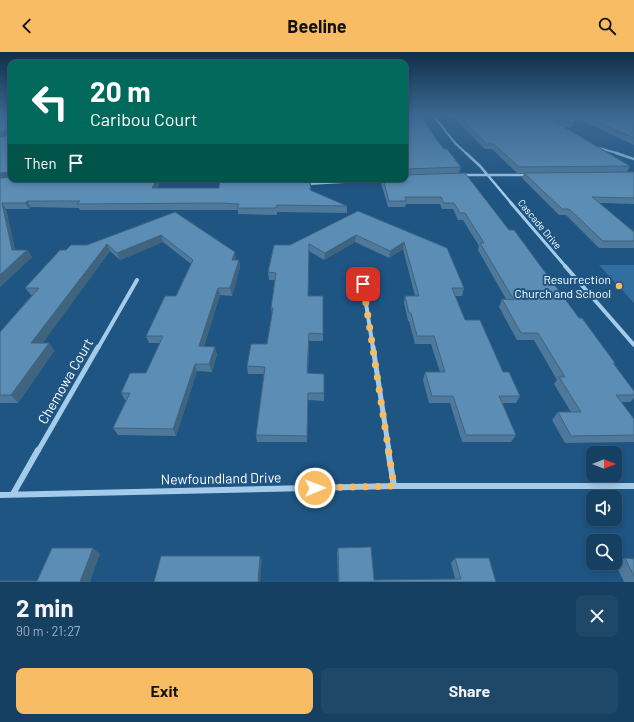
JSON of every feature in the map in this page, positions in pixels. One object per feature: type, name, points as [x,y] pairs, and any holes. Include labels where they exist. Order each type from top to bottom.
[{"type":"street","name":"Cascade Drive","points":[[452,140],[489,176],[560,261],[634,345]]},
{"type":"street","points":[[592,146],[634,159]]},
{"type":"street","points":[[456,175],[532,176]]},
{"type":"street","points":[[215,182],[230,183]]},
{"type":"street","points":[[298,184],[357,182]]},
{"type":"street","name":"Chemowa Court","points":[[13,494],[137,280]]},
{"type":"street","points":[[363,284],[394,486]]},
{"type":"street","name":"Newfoundland Drive","points":[[0,495],[394,486],[634,486]]},
{"type":"shaded area","points":[[599,265],[634,265],[634,303]]},
{"type":"building","points":[[0,140],[8,140],[8,172],[0,173]]},
{"type":"building","points":[[408,140],[437,140],[444,149],[447,149],[461,167],[408,169]]},
{"type":"building","points":[[483,140],[586,140],[630,166],[519,167],[494,144],[487,144]]},
{"type":"building","points":[[634,172],[634,198],[592,197],[634,232],[634,241],[603,241],[569,209],[562,209],[524,173]]},
{"type":"building","points":[[465,173],[509,230],[514,230],[579,318],[582,318],[634,391],[634,395],[616,395],[634,419],[634,435],[571,436],[558,412],[581,412],[559,377],[565,377],[538,333],[521,333],[502,299],[514,300],[480,243],[484,243],[465,213],[460,213],[454,203],[444,203],[441,197],[405,197],[406,201],[389,201],[384,182],[408,182],[408,175]]},
{"type":"building","points":[[8,177],[8,182],[155,182],[152,188],[219,188],[220,182],[311,182],[310,190],[347,206],[277,205],[276,208],[237,208],[239,204],[221,203],[77,204],[80,201],[27,201],[25,203],[2,203],[12,250],[27,250],[0,275],[0,178]]},
{"type":"building","points":[[358,211],[447,248],[464,288],[452,288],[465,320],[480,320],[503,372],[509,372],[520,396],[499,396],[516,435],[466,435],[453,396],[432,396],[425,372],[445,372],[434,336],[417,336],[411,313],[409,313],[405,296],[419,296],[404,242],[390,251],[356,235],[325,253],[309,244],[308,296],[323,296],[323,334],[309,333],[307,373],[324,374],[324,393],[308,393],[307,436],[256,435],[265,367],[247,366],[251,344],[267,344],[273,308],[271,308],[276,273],[268,272],[274,245],[290,245]]},
{"type":"building","points":[[175,212],[235,252],[232,260],[239,260],[230,288],[218,288],[199,346],[215,347],[209,364],[195,364],[173,429],[113,428],[130,393],[121,393],[130,373],[146,373],[163,336],[146,336],[165,296],[176,296],[193,260],[161,235],[117,253],[107,244],[31,343],[49,343],[11,395],[0,395],[0,332],[39,288],[25,288],[60,250],[66,250],[71,245],[87,245]]},
{"type":"building","points":[[371,547],[374,580],[461,579],[455,558],[489,558],[496,582],[339,582],[338,548]]},
{"type":"building","points":[[52,548],[93,548],[80,582],[0,582],[37,581]]},
{"type":"building","points":[[161,556],[260,556],[258,582],[154,582]]},
{"type":"building","points":[[625,558],[634,559],[634,576]]},
{"type":"place","name":"Resurrection Church and School","points":[[619,286]]},
{"type":"route","points":[[315,488],[394,486],[363,284]]}]
